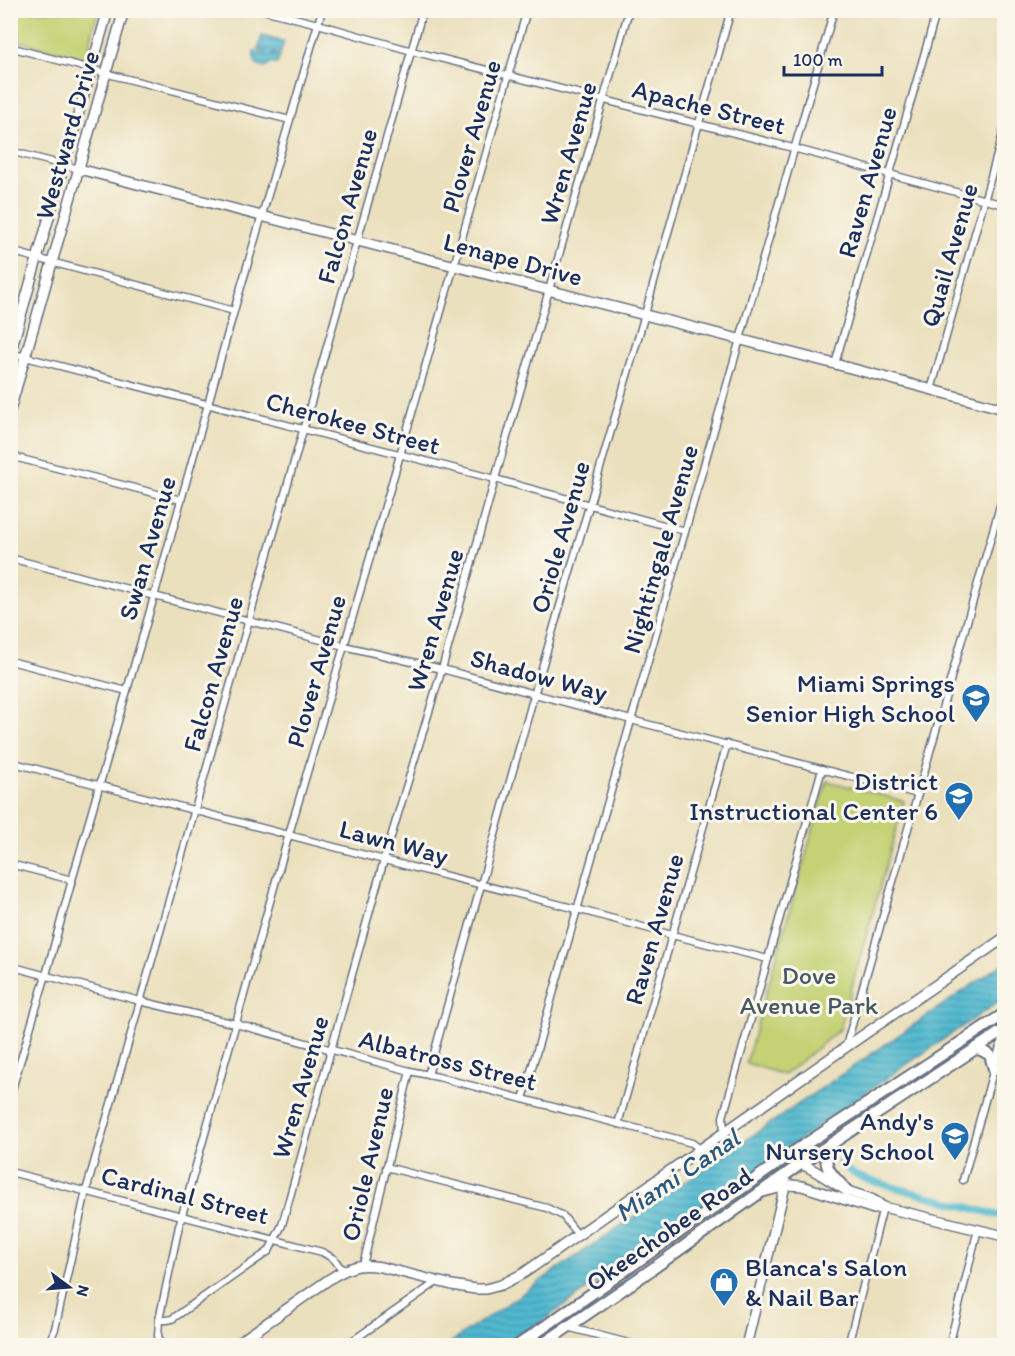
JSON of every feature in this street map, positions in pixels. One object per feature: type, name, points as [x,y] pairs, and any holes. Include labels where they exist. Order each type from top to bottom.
[{"type":"highway","points":[[787,1173],[798,1149],[1005,1014]]},
{"type":"highway","name":"Okeechobee Road","points":[[517,1346],[793,1161],[829,1145],[1005,1031]]},
{"type":"highway","points":[[976,1049],[990,1055],[994,1069]]},
{"type":"highway","points":[[829,1145],[826,1155],[827,1167],[847,1191]]},
{"type":"highway","name":"Okeechobee Road","points":[[540,1346],[787,1173]]},
{"type":"street","name":"Westward Drive","points":[[10,354],[108,10]]},
{"type":"street","name":"Westward Drive","points":[[10,410],[124,10]]},
{"type":"street","name":"Apache Street","points":[[263,10],[1005,205]]},
{"type":"street","name":"Swan Avenue","points":[[10,1096],[322,10]]},
{"type":"street","name":"Falcon Avenue","points":[[42,1346],[50,1340],[55,1329],[86,1191],[423,10]]},
{"type":"street","name":"Plover Avenue","points":[[162,1346],[158,1336],[159,1320],[182,1216],[289,834],[527,10]]},
{"type":"street","name":"Wren Avenue","points":[[275,1240],[282,1225],[330,1049],[442,669],[629,10]]},
{"type":"street","name":"Oriole Avenue","points":[[428,1075],[730,10]]},
{"type":"street","name":"Nightingale Avenue","points":[[523,1099],[834,10]]},
{"type":"street","name":"Raven Avenue","points":[[835,364],[937,10]]},
{"type":"street","points":[[10,47],[290,120]]},
{"type":"street","name":"Quail Avenue","points":[[931,390],[1005,130]]},
{"type":"street","name":"Lenape Drive","points":[[10,150],[1005,409]]},
{"type":"street","points":[[10,251],[234,311]]},
{"type":"street","name":"Cherokee Street","points":[[10,354],[495,479],[685,531]]},
{"type":"street","points":[[10,456],[181,500]]},
{"type":"street","points":[[846,1047],[1005,492]]},
{"type":"street","name":"Shadow Way","points":[[10,558],[918,794]]},
{"type":"street","points":[[10,661],[127,692]]},
{"type":"street","name":"Raven Avenue","points":[[618,1124],[727,744]]},
{"type":"street","name":"Lawn Way","points":[[10,762],[768,958]]},
{"type":"street","points":[[724,1132],[723,1117],[822,769]]},
{"type":"street","points":[[10,864],[72,880]]},
{"type":"street","points":[[234,1346],[343,1271],[354,1266],[381,1267],[472,1289],[486,1289],[515,1278],[1005,938]]},
{"type":"street","name":"Albatross Street","points":[[10,966],[688,1142],[700,1149]]},
{"type":"street","points":[[963,1180],[1005,1031]]},
{"type":"street","name":"Oriole Avenue","points":[[363,1265],[410,1071]]},
{"type":"street","points":[[793,1161],[847,1191],[876,1200],[883,1207]]},
{"type":"street","points":[[386,1167],[547,1208],[563,1216],[578,1235]]},
{"type":"street","name":"Cardinal Street","points":[[10,1172],[328,1255],[343,1271]]},
{"type":"street","points":[[746,1346],[787,1173]]},
{"type":"street","points":[[758,1194],[784,1187],[802,1186],[874,1209],[883,1207],[1005,1236]]},
{"type":"street","points":[[848,1346],[883,1207]]},
{"type":"street","points":[[949,1346],[978,1229]]},
{"type":"street","points":[[159,1320],[172,1319],[269,1251],[275,1240]]},
{"type":"street","points":[[345,1346],[438,1281]]},
{"type":"street","points":[[567,1327],[640,1346]]},
{"type":"green space","points":[[10,11],[98,11],[86,59],[11,39]]},
{"type":"green space","name":"Dove Avenue Park","points":[[827,781],[904,801],[840,1029],[784,1075],[746,1063]]},
{"type":"water","points":[[262,36],[284,42],[280,54],[272,54],[280,57],[277,64],[271,64],[265,68],[255,63],[254,57],[254,51],[266,53],[258,49]]},
{"type":"water","points":[[1004,963],[1004,998],[820,1124],[522,1335],[506,1345],[447,1345]]},
{"type":"waterway","points":[[839,1163],[855,1175],[868,1180],[997,1215]]},
{"type":"place","name":"Miami Springs Senior High School","points":[[976,724]]},
{"type":"place","name":"District Instructional Center 6","points":[[959,822]]},
{"type":"place","name":"Andy's Nursery School","points":[[955,1162]]},
{"type":"place","name":"Blanca's Salon & Nail Bar","points":[[724,1308]]},
{"type":"water label","name":"Miami Canal","points":[[677,1175]]}]
